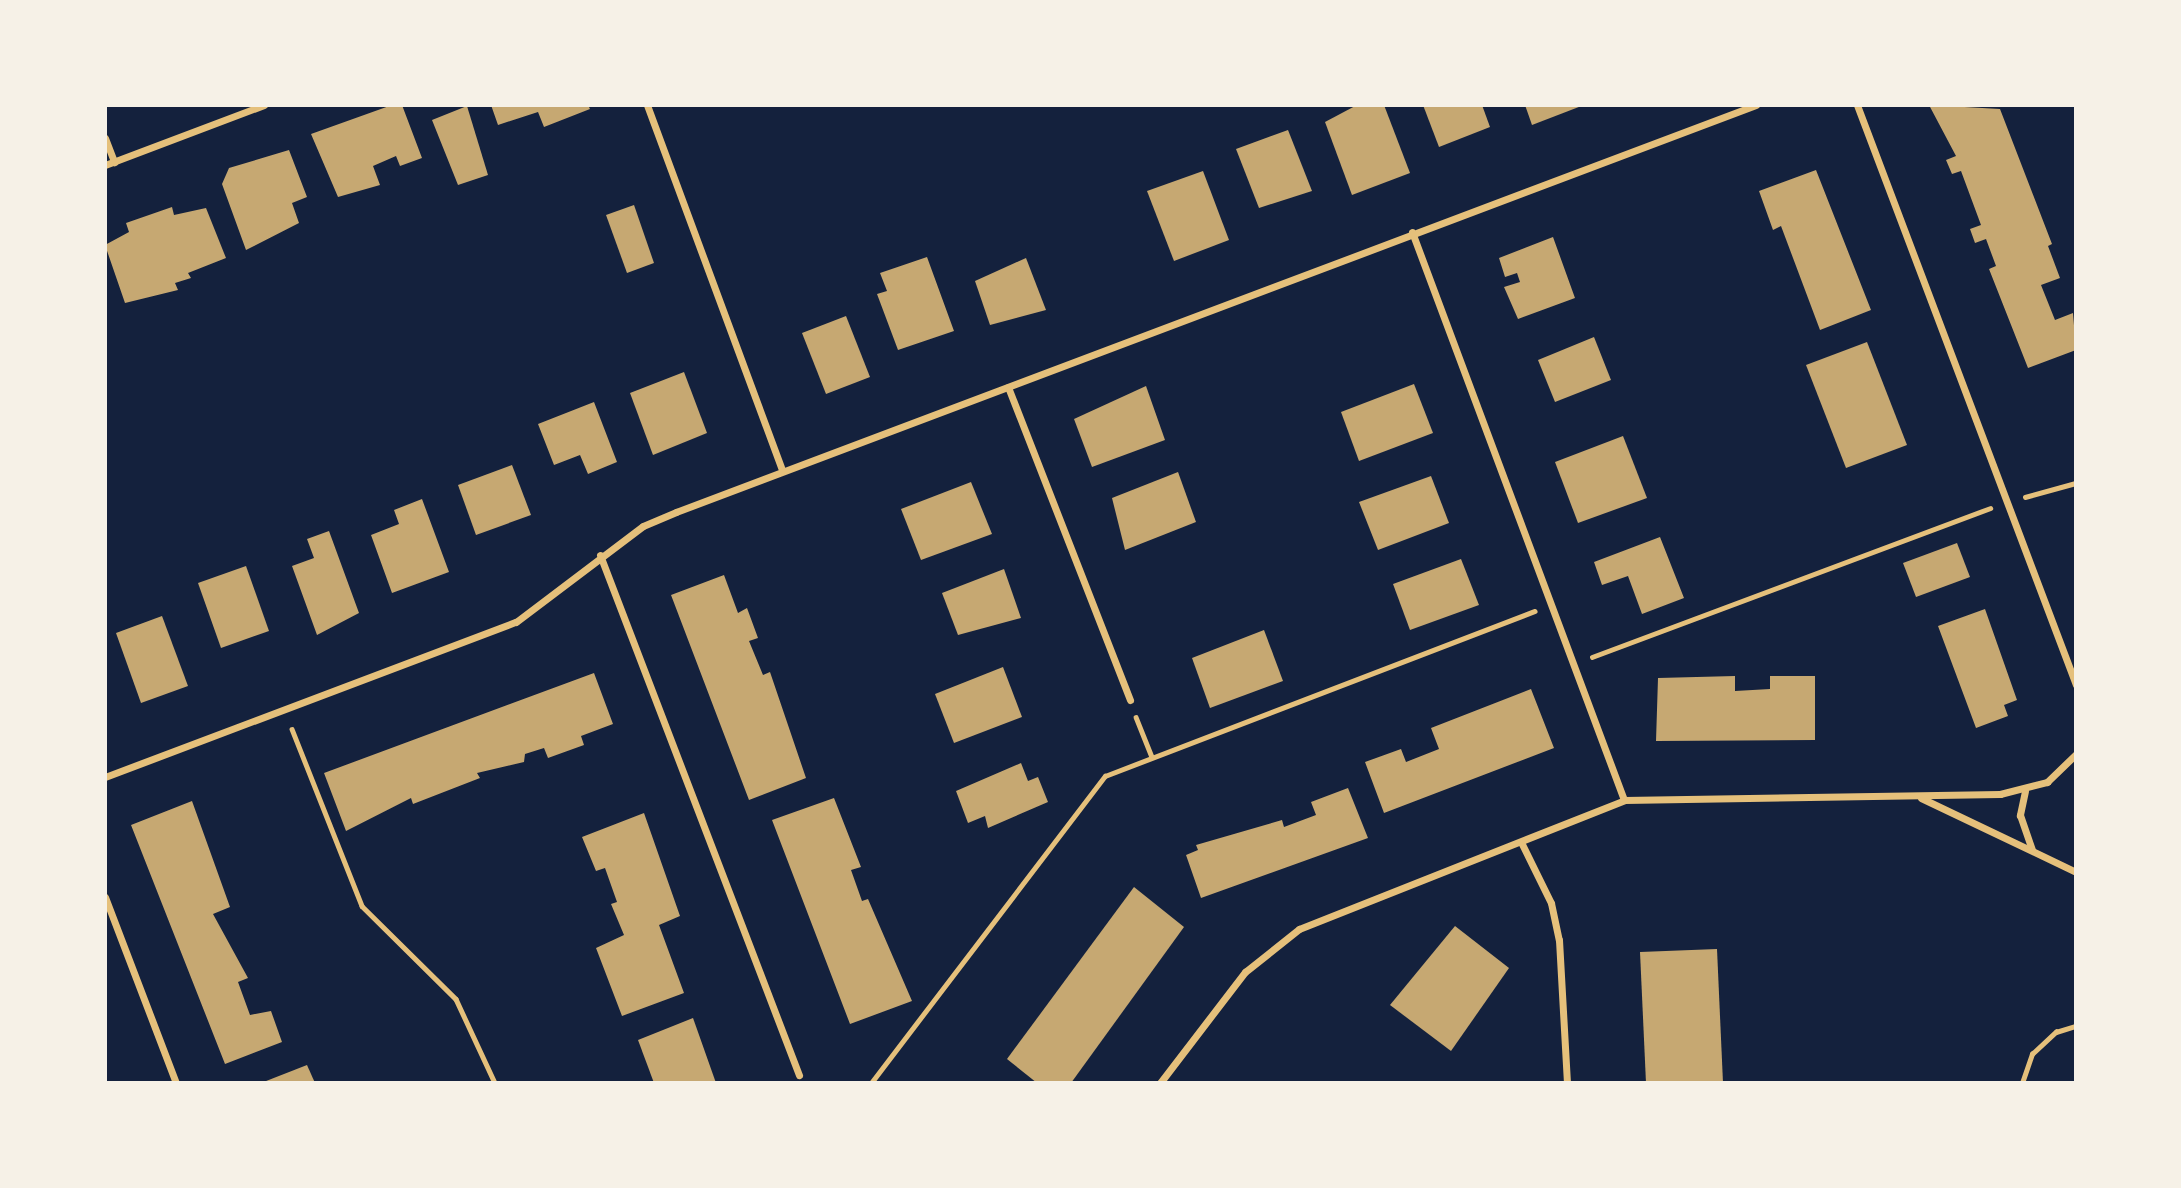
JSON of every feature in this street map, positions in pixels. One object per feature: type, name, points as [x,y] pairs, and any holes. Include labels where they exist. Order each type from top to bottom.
[{"type":"street","points":[[105,165],[264,105]]},
{"type":"street","points":[[647,105],[782,470]]},
{"type":"street","points":[[105,777],[285,712],[516,622],[600,555],[643,526],[782,470],[1756,105]]},
{"type":"street","points":[[1857,105],[2076,685]]},
{"type":"street","points":[[105,138],[114,162]]},
{"type":"street","points":[[1412,232],[1625,800]]},
{"type":"street","points":[[1008,387],[1130,700]]},
{"type":"street","points":[[600,555],[799,1075]]},
{"type":"street","points":[[1160,1083],[1271,946],[1333,912],[1625,800],[1917,796],[2025,791],[2072,764],[2076,754]]},
{"type":"street","points":[[2025,791],[2020,815],[2032,851]]},
{"type":"street","points":[[1917,796],[2076,872]]},
{"type":"street","points":[[1521,842],[1551,903],[1559,940],[1567,1083]]},
{"type":"street","points":[[105,897],[176,1083]]},
{"type":"path","points":[[1574,663],[2007,502],[2076,483]]},
{"type":"path","points":[[871,1083],[1105,776],[1551,605]]},
{"type":"path","points":[[1130,700],[1152,757]]},
{"type":"path","points":[[285,712],[362,906],[456,999],[495,1083]]},
{"type":"path","points":[[2022,1083],[2032,1054],[2056,1032],[2076,1026]]},
{"type":"building","points":[[392,105],[402,105],[422,158],[400,166],[396,156],[373,166],[380,185],[338,197],[311,134]]},
{"type":"building","points":[[491,105],[588,105],[590,109],[544,127],[538,112],[498,125]]},
{"type":"building","points":[[1357,105],[1384,105],[1410,173],[1352,195],[1325,122]]},
{"type":"building","points":[[1423,105],[1482,105],[1490,127],[1439,147]]},
{"type":"building","points":[[1525,105],[1584,105],[1532,125]]},
{"type":"building","points":[[1929,105],[2000,109],[2052,244],[2048,246],[2060,278],[2041,285],[2055,320],[2073,313],[2076,350],[2028,368],[1989,269],[1996,266],[1986,239],[1975,243],[1970,229],[1981,225],[1961,171],[1952,174],[1946,160],[1956,156]]},
{"type":"building","points":[[467,106],[488,175],[458,185],[432,120]]},
{"type":"building","points":[[1288,130],[1312,191],[1259,208],[1236,149]]},
{"type":"building","points":[[289,150],[307,197],[292,203],[299,223],[246,250],[222,184],[229,168]]},
{"type":"building","points":[[1816,170],[1871,310],[1820,330],[1781,226],[1773,230],[1759,191]]},
{"type":"building","points":[[1203,171],[1229,240],[1174,261],[1147,191]]},
{"type":"building","points":[[634,205],[654,263],[627,273],[606,215]]},
{"type":"building","points":[[172,207],[174,215],[206,208],[226,258],[188,273],[191,278],[175,283],[178,290],[125,303],[105,245],[129,232],[126,223]]},
{"type":"building","points":[[1553,237],[1575,298],[1518,319],[1504,287],[1520,282],[1517,273],[1505,277],[1499,258]]},
{"type":"building","points":[[927,257],[954,331],[898,350],[877,294],[887,291],[880,273]]},
{"type":"building","points":[[1026,258],[1046,310],[990,325],[975,281]]},
{"type":"building","points":[[846,316],[870,377],[826,394],[802,333]]},
{"type":"building","points":[[1594,337],[1611,380],[1555,402],[1538,360]]},
{"type":"building","points":[[1867,342],[1907,445],[1846,468],[1806,365]]},
{"type":"building","points":[[684,372],[707,433],[653,455],[630,393]]},
{"type":"building","points":[[1414,384],[1433,433],[1359,461],[1341,412]]},
{"type":"building","points":[[1146,386],[1165,440],[1092,467],[1074,419]]},
{"type":"building","points":[[594,402],[617,462],[588,474],[580,455],[554,465],[538,424]]},
{"type":"building","points":[[1623,436],[1647,498],[1578,523],[1555,462]]},
{"type":"building","points":[[512,465],[531,515],[476,535],[458,485]]},
{"type":"building","points":[[1178,472],[1196,522],[1125,550],[1112,498]]},
{"type":"building","points":[[1431,476],[1449,523],[1378,550],[1359,502]]},
{"type":"building","points":[[971,482],[992,534],[921,560],[901,509]]},
{"type":"building","points":[[422,499],[449,572],[392,593],[371,535],[399,524],[394,510]]},
{"type":"building","points":[[329,531],[359,613],[317,635],[292,566],[314,558],[307,539]]},
{"type":"building","points":[[1660,537],[1684,598],[1642,614],[1628,576],[1602,585],[1594,562]]},
{"type":"building","points":[[1957,543],[1970,577],[1916,597],[1903,563]]},
{"type":"building","points":[[1461,559],[1479,605],[1410,630],[1393,584]]},
{"type":"building","points":[[246,566],[269,631],[221,648],[198,583]]},
{"type":"building","points":[[1004,569],[1021,618],[958,635],[942,593]]},
{"type":"building","points":[[724,575],[738,613],[747,608],[758,638],[749,641],[763,675],[770,672],[806,778],[749,800],[671,595]]},
{"type":"building","points":[[1985,609],[2017,700],[2004,705],[2008,716],[1976,728],[1938,626]]},
{"type":"building","points":[[162,616],[188,686],[141,703],[116,633]]},
{"type":"building","points":[[1264,630],[1283,681],[1210,708],[1192,658]]},
{"type":"building","points":[[1003,667],[1022,717],[954,743],[935,694]]},
{"type":"building","points":[[594,673],[613,724],[581,736],[584,745],[548,758],[544,748],[525,754],[524,762],[477,773],[480,778],[413,804],[411,798],[346,831],[324,773]]},
{"type":"building","points":[[1735,676],[1735,691],[1770,689],[1770,676],[1815,676],[1815,740],[1656,741],[1658,678]]},
{"type":"building","points":[[1531,689],[1554,748],[1384,813],[1365,762],[1401,749],[1406,762],[1439,749],[1431,728]]},
{"type":"building","points":[[1021,763],[1028,781],[1038,777],[1048,802],[988,828],[985,816],[968,823],[956,791]]},
{"type":"building","points":[[1348,788],[1368,838],[1201,898],[1186,855],[1198,850],[1196,845],[1282,820],[1284,827],[1316,815],[1311,802]]},
{"type":"building","points":[[834,798],[861,867],[851,870],[862,901],[868,899],[912,1001],[850,1024],[772,820]]},
{"type":"building","points":[[192,801],[230,907],[213,914],[248,978],[238,982],[250,1015],[271,1011],[282,1042],[225,1064],[131,825]]},
{"type":"building","points":[[644,813],[680,916],[659,925],[684,993],[622,1016],[596,948],[624,935],[611,904],[617,902],[605,868],[596,871],[582,837]]},
{"type":"building","points":[[1134,887],[1184,927],[1071,1083],[1037,1083],[1007,1059]]},
{"type":"building","points":[[1455,926],[1509,968],[1451,1051],[1390,1005]]},
{"type":"building","points":[[1717,949],[1723,1083],[1646,1083],[1640,952]]},
{"type":"building","points":[[693,1018],[716,1083],[654,1083],[638,1040]]},
{"type":"building","points":[[307,1065],[315,1083],[261,1083]]}]
